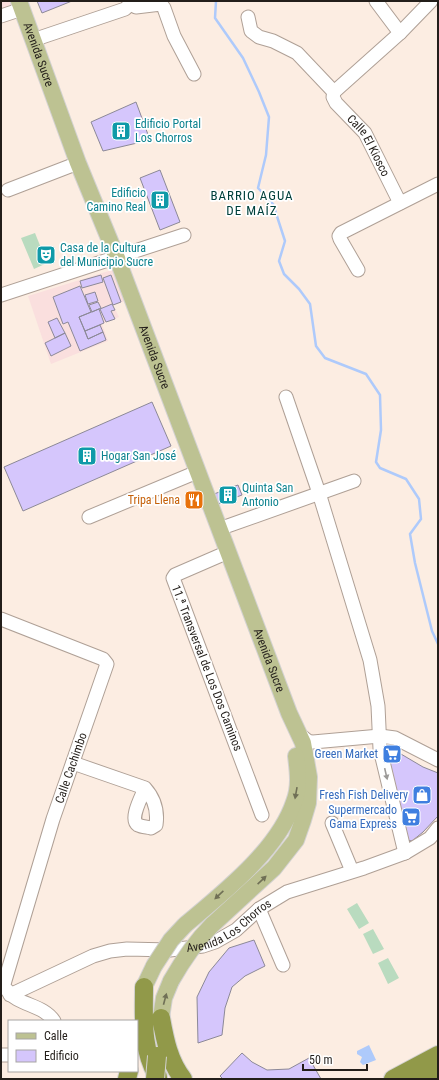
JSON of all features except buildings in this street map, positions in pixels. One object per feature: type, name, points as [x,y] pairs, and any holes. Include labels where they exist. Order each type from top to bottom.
[{"type":"highway","points":[[138,1020],[144,987]]},
{"type":"highway","points":[[144,987],[144,1028],[146,1050],[159,1079]]},
{"type":"highway","points":[[155,1079],[161,1018]]},
{"type":"highway","points":[[161,1018],[167,1047],[175,1068],[183,1079]]},
{"type":"highway","points":[[393,1079],[438,1055]]},
{"type":"highway","points":[[422,1079],[438,1068]]},
{"type":"main road","name":"Avenida Sucre","points":[[21,5],[78,162],[117,258],[197,472],[306,754],[309,777],[308,803],[296,840],[274,868],[212,925],[200,937],[187,954],[171,981],[164,998],[161,1018]]},
{"type":"main road","name":"Avenida Sucre","points":[[144,987],[154,966],[171,940],[185,925],[253,864],[287,820],[295,801],[298,773],[289,713]]},
{"type":"street","points":[[376,1],[400,33]]},
{"type":"street","points":[[334,92],[400,33],[431,1]]},
{"type":"street","points":[[33,40],[125,9],[130,2],[136,7],[161,4],[164,8],[174,36],[194,74]]},
{"type":"street","points":[[1,16],[21,5]]},
{"type":"street","name":"Calle El Kiosco","points":[[248,17],[251,30],[259,37],[273,41],[297,53],[334,92],[333,97],[336,103],[365,133],[400,203]]},
{"type":"street","points":[[8,190],[78,162]]},
{"type":"street","points":[[358,270],[339,236],[341,233],[438,184]]},
{"type":"street","points":[[1,295],[184,235]]},
{"type":"street","points":[[286,397],[319,494],[370,660],[378,706],[380,749],[404,853]]},
{"type":"street","points":[[89,517],[197,472]]},
{"type":"street","points":[[219,529],[354,481]]},
{"type":"street","name":"11.ª Transversal de Los Dos Caminos","points":[[228,552],[175,575],[173,578],[262,815]]},
{"type":"street","name":"Calle Cachimbo","points":[[1,619],[103,659],[107,664],[53,819],[5,985]]},
{"type":"street","points":[[298,733],[308,741],[313,742],[380,736],[395,738],[438,760]]},
{"type":"street","points":[[309,777],[309,762],[312,752],[316,748],[339,740]]},
{"type":"street","points":[[73,763],[145,788]]},
{"type":"street","points":[[332,823],[352,871]]},
{"type":"street","name":"Avenida Los Chorros","points":[[5,985],[110,951],[127,949],[170,950],[209,944],[236,930],[259,909],[287,892],[404,853],[430,838],[438,828]]},
{"type":"street","points":[[259,909],[283,965]]},
{"type":"street","points":[[5,985],[17,1000],[35,1006],[51,1016],[53,1020]]},
{"type":"shaded area","points":[[1,1],[14,1],[17,8],[1,13]]},
{"type":"shaded area","points":[[112,270],[125,301],[113,305],[119,317],[102,324],[108,341],[51,364],[28,296]]},
{"type":"green space","points":[[35,233],[47,263],[34,269],[21,238]]},
{"type":"green space","points":[[357,903],[369,923],[359,929],[347,909]]},
{"type":"green space","points":[[373,929],[384,949],[373,954],[363,934]]},
{"type":"green space","points":[[388,958],[399,978],[388,984],[378,963]]},
{"type":"water","points":[[369,1045],[376,1060],[363,1065],[360,1062],[362,1057],[357,1054],[357,1051]]},
{"type":"waterway","points":[[216,1],[215,18],[243,58],[269,117],[266,155],[258,188],[273,204],[285,241],[279,261],[284,274],[299,289],[310,304],[316,346],[325,358],[366,374],[380,395],[381,430],[376,462],[380,468],[406,479],[419,499],[421,519],[410,534],[415,563],[432,631],[438,644]]},
{"type":"place","name":"Edificio Portal Los Chorros","points":[[121,131]]},
{"type":"place","name":"Edificio Camino Real","points":[[160,200]]},
{"type":"place","name":"Casa de la Cultura del Municipio Sucre","points":[[46,255]]},
{"type":"place","name":"Hogar San José","points":[[87,456]]},
{"type":"place","name":"Quinta San Antonio","points":[[228,495]]},
{"type":"place","name":"Tripa Llena","points":[[194,500]]},
{"type":"place","name":"Green Market","points":[[392,754]]},
{"type":"place","name":"Fresh Fish Delivery","points":[[422,795]]},
{"type":"place","name":"Supermercado Gama Express","points":[[411,817]]},
{"type":"district","name":"BARRIO AGUA DE MAÍZ","points":[[252,202]]}]
